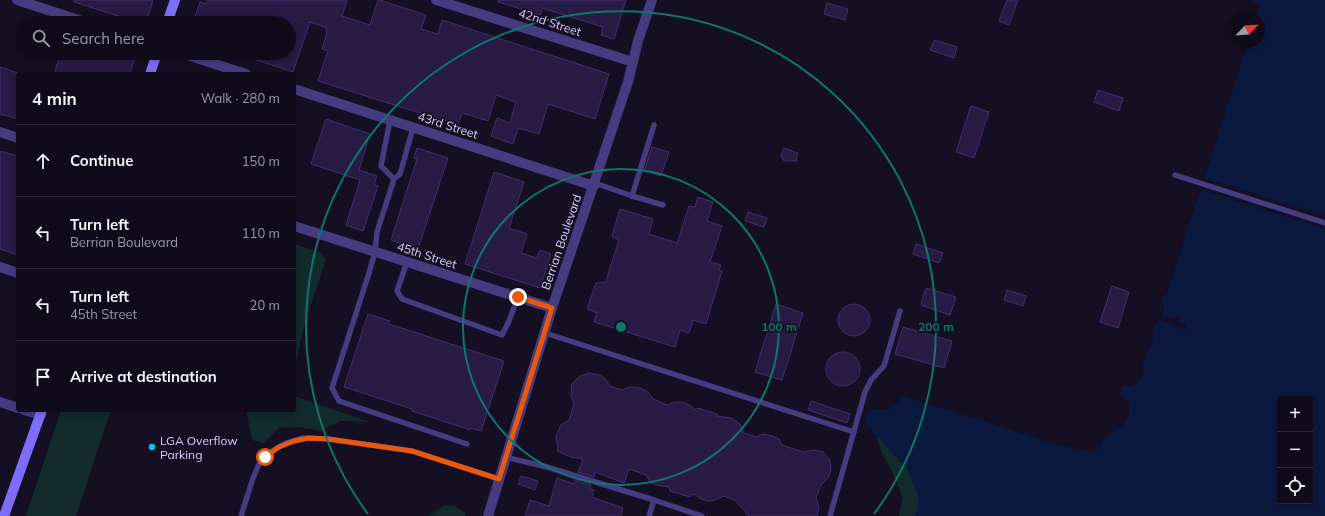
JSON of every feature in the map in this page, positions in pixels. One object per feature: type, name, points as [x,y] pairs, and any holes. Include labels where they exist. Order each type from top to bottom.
[{"type":"street","points":[[17,0],[66,16]]},
{"type":"street","points":[[169,16],[174,0]]},
{"type":"street","name":"42nd Street","points":[[436,0],[633,62]]},
{"type":"street","name":"Berrian Boulevard","points":[[488,516],[552,308],[628,82],[638,41],[652,0]]},
{"type":"street","points":[[151,72],[155,60]]},
{"type":"street","points":[[203,60],[240,72]]},
{"type":"street","name":"43rd Street","points":[[296,90],[594,185]]},
{"type":"street","points":[[0,132],[16,137]]},
{"type":"street","name":"45th Street","points":[[296,227],[552,308]]},
{"type":"street","points":[[0,267],[16,272]]},
{"type":"street","points":[[0,402],[16,407]]},
{"type":"street","points":[[4,516],[42,413]]},
{"type":"lane","points":[[390,120],[381,166],[394,179]]},
{"type":"lane","points":[[632,196],[654,125]]},
{"type":"lane","points":[[413,128],[400,174],[394,179],[377,232],[375,252],[332,388],[339,401],[467,444]]},
{"type":"lane","points":[[1175,175],[1325,223]]},
{"type":"lane","points":[[594,185],[663,205]]},
{"type":"lane","points":[[407,262],[397,291],[402,299],[502,335],[518,297]]},
{"type":"lane","points":[[830,516],[865,392],[871,380],[884,366],[900,311]]},
{"type":"lane","points":[[545,333],[854,432]]},
{"type":"lane","points":[[241,516],[259,464],[272,451],[286,443],[302,438],[328,439],[412,451],[499,479]]},
{"type":"lane","points":[[505,457],[547,467],[702,516]]},
{"type":"lane","points":[[649,516],[654,500]]},
{"type":"green space","points":[[296,245],[322,253],[326,259],[304,326],[296,363]]},
{"type":"green space","points":[[296,397],[370,422],[340,421],[321,431],[299,427],[279,428],[264,443],[252,440],[246,412],[296,412]]},
{"type":"green space","points":[[60,412],[110,412],[76,516],[26,516]]},
{"type":"green space","points":[[876,435],[907,468],[918,494],[918,510],[914,516],[899,516],[903,498],[881,451]]},
{"type":"green space","points":[[445,505],[456,506],[466,514],[465,516],[428,516]]},
{"type":"water","points":[[1249,0],[1325,0],[1325,516],[914,516],[918,510],[918,494],[907,468],[865,424],[869,409],[888,410],[904,396],[1055,444],[1093,452],[1099,448],[1105,436],[1112,434],[1126,422],[1129,413],[1129,403],[1120,395],[1123,386],[1137,383],[1142,376],[1142,362],[1146,358],[1146,354],[1153,340],[1152,330],[1162,315],[1164,303],[1162,298],[1167,294],[1246,48],[1265,48],[1265,12],[1258,12],[1260,4]]},
{"type":"pier","points":[[1202,177],[1325,216],[1325,229],[1199,189]]},
{"type":"pier","points":[[1162,316],[1175,319],[1176,317],[1181,318],[1179,322],[1186,325],[1185,330],[1158,319]]},
{"type":"building","points":[[74,0],[153,0],[148,16],[118,16],[74,2]]},
{"type":"building","points":[[207,0],[347,0],[342,16],[370,25],[378,0],[380,0],[426,15],[421,29],[438,34],[442,20],[609,74],[595,119],[548,104],[539,134],[518,128],[513,144],[491,136],[497,118],[510,123],[516,102],[496,95],[488,121],[462,113],[458,125],[318,81],[328,51],[322,49],[327,28],[310,22],[293,72],[256,60],[296,60],[296,16],[195,16],[200,2],[206,4]]},
{"type":"building","points":[[498,0],[626,0],[614,39],[601,35],[603,27],[542,8],[540,15],[498,2]]},
{"type":"building","points":[[1007,0],[1018,0],[1009,25],[999,21]]},
{"type":"building","points":[[827,3],[848,9],[845,20],[824,14]]},
{"type":"building","points":[[934,40],[957,47],[954,58],[930,50]]},
{"type":"building","points":[[59,60],[134,60],[131,72],[55,72]]},
{"type":"building","points":[[0,67],[16,72],[16,118],[0,114]]},
{"type":"building","points":[[1098,90],[1123,98],[1119,111],[1094,102]]},
{"type":"building","points":[[971,106],[989,112],[974,158],[956,152]]},
{"type":"building","points":[[326,119],[370,134],[359,170],[377,176],[374,184],[378,186],[363,231],[346,225],[360,180],[311,164]]},
{"type":"building","points":[[652,147],[669,152],[661,176],[644,171]]},
{"type":"building","points":[[417,148],[448,158],[418,249],[391,240],[417,159],[414,158]]},
{"type":"building","points":[[784,148],[798,153],[796,161],[784,161],[781,156]]},
{"type":"building","points":[[0,151],[16,155],[16,254],[0,249]]},
{"type":"building","points":[[494,172],[524,182],[509,228],[527,234],[521,253],[537,258],[540,250],[551,254],[540,288],[465,264]]},
{"type":"building","points":[[698,197],[713,202],[707,221],[722,226],[710,262],[721,265],[719,270],[722,271],[706,324],[693,320],[689,333],[680,330],[675,347],[594,322],[597,313],[587,309],[596,283],[606,282],[619,240],[612,236],[620,209],[653,219],[649,234],[677,243],[689,206],[695,207]]},
{"type":"building","points":[[748,212],[767,218],[764,227],[745,221]]},
{"type":"building","points":[[916,244],[943,253],[939,263],[913,254]]},
{"type":"building","points":[[1112,286],[1129,292],[1118,328],[1100,322]]},
{"type":"building","points":[[926,288],[956,297],[950,315],[921,305]]},
{"type":"building","points":[[1007,290],[1026,296],[1023,306],[1004,300]]},
{"type":"building","points":[[776,304],[803,313],[782,380],[755,372]]},
{"type":"building","points":[[851,304],[857,304],[867,311],[870,320],[869,326],[863,333],[857,336],[851,336],[841,329],[838,323],[838,317],[845,307]]},
{"type":"building","points":[[368,314],[390,321],[389,324],[504,361],[481,431],[470,428],[470,430],[344,387]]},
{"type":"building","points":[[903,327],[952,341],[944,368],[895,354]]},
{"type":"building","points":[[840,352],[846,352],[850,353],[857,359],[860,369],[859,376],[853,383],[846,386],[840,386],[836,385],[829,379],[826,372],[826,366],[827,362],[833,355]]},
{"type":"building","points":[[589,373],[600,375],[610,386],[622,390],[630,387],[640,388],[648,392],[653,399],[667,405],[675,402],[682,402],[690,405],[695,410],[698,408],[717,414],[717,416],[731,418],[740,424],[744,433],[757,437],[763,434],[769,435],[779,439],[782,445],[803,452],[814,450],[823,452],[830,460],[831,470],[828,478],[821,485],[816,498],[819,507],[817,516],[749,516],[735,500],[724,496],[708,501],[701,499],[694,494],[690,497],[670,491],[669,487],[656,485],[650,481],[646,475],[629,469],[624,483],[595,472],[594,477],[578,472],[583,459],[571,457],[557,451],[556,436],[561,425],[569,420],[574,404],[571,395],[572,384],[580,376]]},
{"type":"building","points":[[811,401],[850,414],[847,423],[808,410]]},
{"type":"building","points":[[521,476],[538,481],[535,490],[518,484]]},
{"type":"building","points":[[557,478],[574,484],[575,480],[591,485],[590,489],[594,490],[592,497],[623,508],[621,516],[525,516],[530,500],[549,506]]},
{"type":"place","name":"LGA Overflow Parking","points":[[152,447]]},
{"type":"route","points":[[265,457],[286,443],[302,438],[328,439],[412,451],[499,479],[552,308],[518,297]]}]
